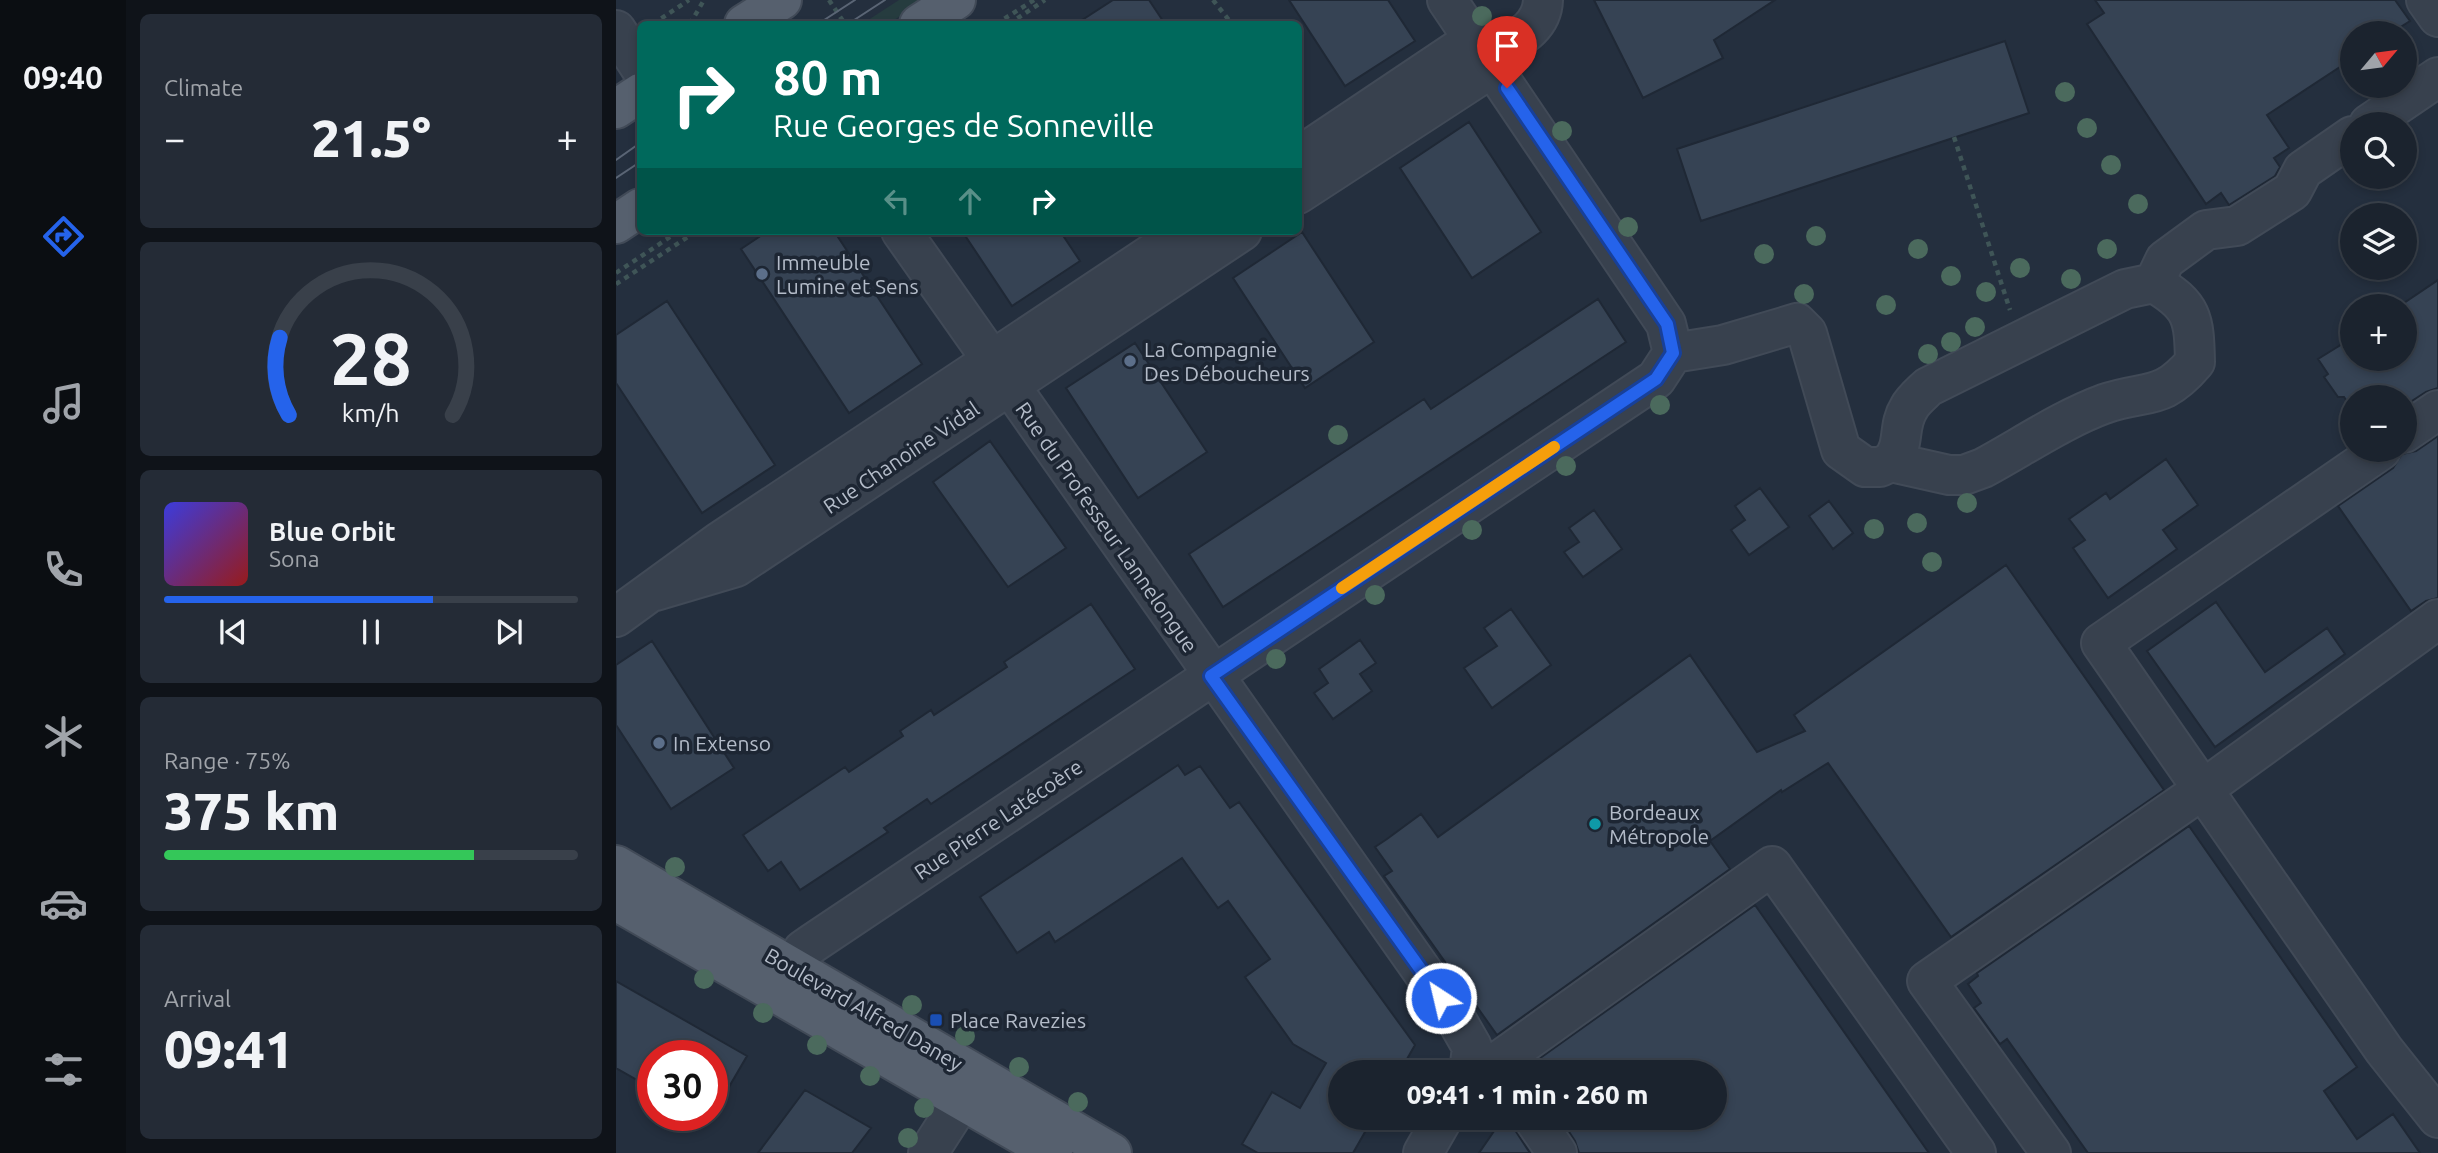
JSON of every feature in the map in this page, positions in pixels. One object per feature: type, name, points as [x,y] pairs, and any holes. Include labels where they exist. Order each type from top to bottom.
[{"type":"main road","points":[[924,21],[956,0]]},
{"type":"main road","points":[[616,109],[637,95]]},
{"type":"main road","points":[[616,224],[637,210]]},
{"type":"main road","name":"Boulevard Alfred Daney","points":[[616,865],[1111,1153]]},
{"type":"main road","name":"Boulevard Alfred Daney","points":[[616,901],[1053,1153]]},
{"type":"street","points":[[1447,0],[1667,324],[1673,353],[1723,345],[1797,323],[1807,333],[1841,450],[1865,467],[1881,467],[1891,462],[1901,450],[1903,425],[1909,408],[1928,387],[2125,289],[2154,283],[2181,299],[2194,328],[2195,362],[2177,383],[2156,393],[2105,404],[1983,468],[1964,475],[1949,475],[1891,462]]},
{"type":"street","points":[[1302,154],[1537,24],[1542,13],[1543,0]]},
{"type":"street","points":[[2426,0],[2438,18]]},
{"type":"street","points":[[616,30],[637,62]]},
{"type":"street","points":[[1302,191],[1484,55]]},
{"type":"street","points":[[2387,112],[2438,77]]},
{"type":"street","points":[[2154,283],[2165,260],[2206,230],[2237,226],[2292,191],[2303,170],[2340,144]]},
{"type":"street","name":"Rue du Professeur Lannelongue","points":[[904,235],[1211,676],[1456,1019],[1477,1060]]},
{"type":"street","name":"Rue Chanoine Vidal","points":[[616,617],[655,591],[736,567],[1000,373],[1181,235]]},
{"type":"street","name":"Rue Chanoine Vidal","points":[[1000,373],[1235,235]]},
{"type":"street","name":"Rue Pierre Latécoère","points":[[792,968],[813,943],[1656,379],[1673,353]]},
{"type":"street","points":[[2417,424],[2438,410]]},
{"type":"street","points":[[2364,462],[2101,643],[2384,1050],[2438,1118]]},
{"type":"street","points":[[2051,1153],[1927,981],[2202,790],[2438,619]]},
{"type":"street","points":[[1494,1060],[1772,866],[1976,1153]]},
{"type":"street","points":[[928,1153],[962,1100]]},
{"type":"street","points":[[1423,1153],[1436,1130]]},
{"type":"street","points":[[1541,1130],[1557,1153]]},
{"type":"path","points":[[662,21],[689,0]]},
{"type":"path","points":[[692,21],[704,0]]},
{"type":"path","points":[[829,0],[843,21]]},
{"type":"path","points":[[1001,21],[1034,0]]},
{"type":"path","points":[[1014,21],[1045,0]]},
{"type":"path","points":[[1213,0],[1230,21]]},
{"type":"path","points":[[1954,137],[2020,341]]},
{"type":"path","points":[[616,273],[673,235]]},
{"type":"path","points":[[616,284],[691,235]]},
{"type":"green space","points":[[899,0],[925,0],[893,21],[867,21]]},
{"type":"building","points":[[1113,0],[1149,0],[1163,21],[1081,21]]},
{"type":"building","points":[[1289,0],[1388,0],[1415,41],[1345,86]]},
{"type":"building","points":[[1594,0],[1775,0],[1714,40],[1723,58],[1643,98]]},
{"type":"building","points":[[2095,0],[2395,0],[2410,21],[2340,21],[2340,67],[2267,115],[2289,148],[2274,158],[2280,167],[2275,176],[2229,205],[2221,193],[2206,204],[2087,24],[2104,13]]},
{"type":"building","points":[[2005,41],[2029,113],[1701,221],[1677,149]]},
{"type":"building","points":[[1469,122],[1541,232],[1472,278],[1400,168]]},
{"type":"building","points":[[1302,232],[1374,342],[1305,388],[1233,278],[1298,235],[1302,235]]},
{"type":"building","points":[[762,235],[837,235],[922,364],[849,413],[741,249]]},
{"type":"building","points":[[965,235],[1063,235],[1080,261],[1012,306]]},
{"type":"building","points":[[2438,280],[2438,388],[2417,398],[2417,385],[2340,385],[2338,397],[2324,377],[2328,374],[2318,359],[2340,345],[2340,371],[2417,371],[2417,294]]},
{"type":"building","points":[[1598,299],[1626,342],[1223,607],[1189,554],[1424,399],[1431,409]]},
{"type":"building","points":[[667,301],[775,465],[702,513],[616,383],[616,335]]},
{"type":"building","points":[[1135,343],[1207,452],[1138,498],[1066,388]]},
{"type":"building","points":[[2438,436],[2438,598],[2426,601],[2411,611],[2338,506],[2393,468],[2397,462],[2417,462],[2417,450]]},
{"type":"building","points":[[990,441],[1066,548],[1008,587],[933,482]]},
{"type":"building","points":[[2166,459],[2198,505],[2163,530],[2177,549],[2108,598],[2073,548],[2085,540],[2069,519],[2106,493],[2110,499]]},
{"type":"building","points":[[1760,488],[1789,527],[1749,555],[1731,530],[1745,520],[1735,506]]},
{"type":"building","points":[[1829,501],[1853,533],[1833,549],[1809,516]]},
{"type":"building","points":[[1594,510],[1622,549],[1583,577],[1564,552],[1579,542],[1569,528]]},
{"type":"building","points":[[2006,565],[2164,790],[1951,937],[1828,763],[1782,792],[1781,790],[1710,841],[1730,869],[1497,1035],[1384,876],[1392,871],[1375,847],[1421,814],[1438,837],[1690,655],[1757,752],[1805,731],[1794,715]]},
{"type":"building","points":[[2216,602],[2265,672],[2327,628],[2345,654],[2215,747],[2147,651]]},
{"type":"building","points":[[1091,604],[1135,669],[931,804],[927,799],[884,828],[888,832],[800,890],[781,862],[768,871],[743,835],[845,767],[849,772],[903,736],[900,731],[931,710],[934,715],[1007,667],[1004,662]]},
{"type":"building","points":[[1511,609],[1551,665],[1492,708],[1464,668],[1497,646],[1484,628]]},
{"type":"building","points":[[1360,640],[1376,663],[1360,674],[1372,691],[1333,719],[1314,693],[1328,683],[1319,669]]},
{"type":"building","points":[[652,641],[734,768],[671,809],[616,725],[616,665]]},
{"type":"building","points":[[1178,765],[1185,775],[1200,766],[1230,808],[1239,802],[1415,1045],[1406,1060],[1328,1060],[1328,1130],[1366,1130],[1353,1153],[1258,1153],[1242,1144],[1272,1092],[1300,1108],[1326,1063],[1293,1044],[1245,977],[1270,959],[1228,901],[1218,908],[1182,858],[1055,942],[1049,932],[1017,953],[980,897]]},
{"type":"building","points":[[2189,826],[2357,1067],[2324,1091],[2357,1139],[2393,1114],[2420,1153],[2088,1153],[2007,1039],[2000,1044],[1974,1008],[1981,1003],[1968,984],[1978,976],[1977,973]]},
{"type":"building","points":[[1755,905],[1929,1153],[1579,1153],[1568,1130],[1727,1130],[1727,1060],[1537,1060]]},
{"type":"building","points":[[616,981],[719,1040],[637,1040],[637,1080],[616,1068]]},
{"type":"building","points":[[728,1045],[747,1056],[728,1089]]},
{"type":"building","points":[[805,1090],[871,1128],[852,1153],[758,1153]]},
{"type":"building","points":[[1495,1130],[1515,1130],[1530,1153],[1479,1153]]},
{"type":"tram line","points":[[823,21],[855,0]]},
{"type":"tram line","points":[[853,21],[885,0]]},
{"type":"tram line","points":[[616,160],[637,145]]},
{"type":"tram line","points":[[616,178],[637,164]]},
{"type":"slow traffic","points":[[1342,588],[1554,447]]},
{"type":"place","name":"Immeuble Lumine et Sens","points":[[762,274]]},
{"type":"place","name":"La Compagnie Des Déboucheurs","points":[[1130,361]]},
{"type":"place","name":"In Extenso","points":[[659,743]]},
{"type":"place","name":"Bordeaux Métropole","points":[[1595,824]]},
{"type":"place","name":"Place Ravezies","points":[[936,1020]]},
{"type":"route","points":[[1441,998],[1211,676],[1656,379],[1673,353],[1667,324],[1507,88]]}]
